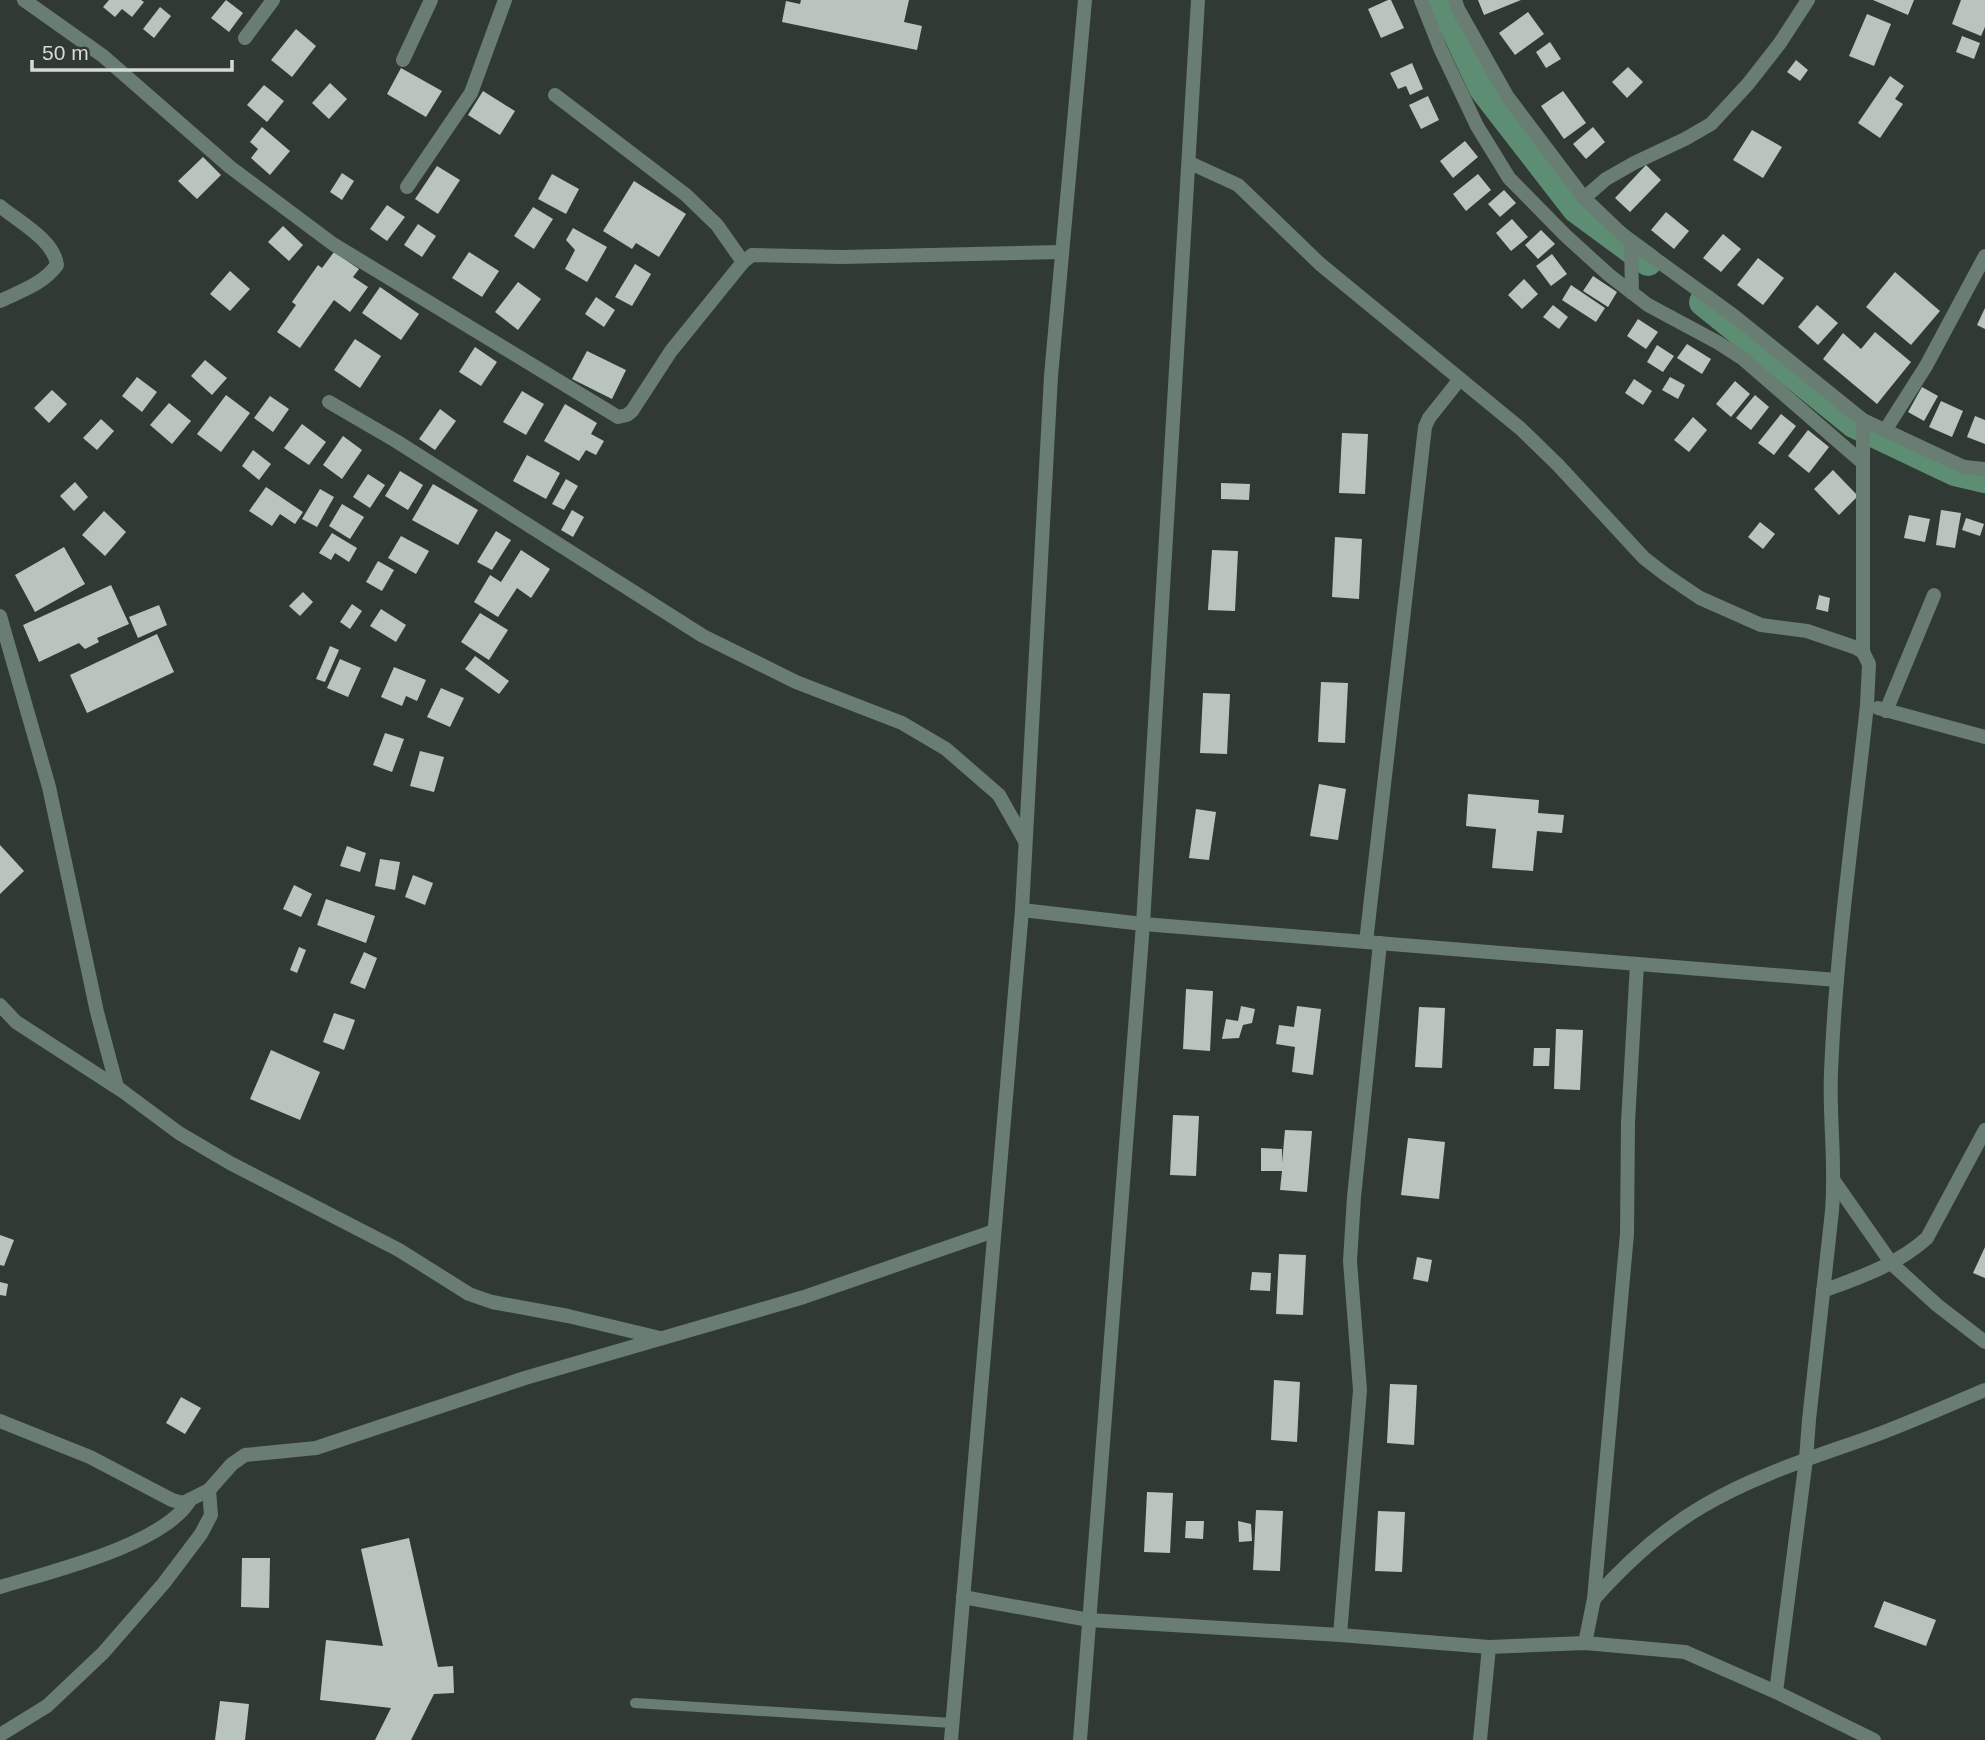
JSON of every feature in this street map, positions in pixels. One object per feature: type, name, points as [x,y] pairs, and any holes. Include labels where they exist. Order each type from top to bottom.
[{"type":"street","points":[[24,0],[103,57],[230,167],[333,244],[618,417],[632,411],[671,351],[743,262],[752,255],[842,257],[1062,252]]},
{"type":"street","points":[[245,38],[273,0]]},
{"type":"street","points":[[403,60],[431,0]]},
{"type":"street","points":[[407,187],[471,93],[505,0]]},
{"type":"street","points":[[950,1740],[1022,910],[1051,376],[1085,0]]},
{"type":"street","points":[[1080,1740],[1143,924],[1198,0]]},
{"type":"street","points":[[1421,0],[1440,48],[1477,126],[1509,178],[1565,235],[1632,293],[1648,305],[1742,358],[1863,458]]},
{"type":"street","points":[[1455,0],[1507,96],[1584,198],[1631,241],[1734,316],[1863,420],[1964,467],[1985,469]]},
{"type":"street","points":[[1584,198],[1606,179],[1711,124],[1772,54],[1808,0]]},
{"type":"street","points":[[555,95],[686,195],[717,225],[743,262]]},
{"type":"street","points":[[1190,163],[1238,185],[1320,264],[1521,429],[1644,558],[1678,583],[1700,598],[1761,625],[1807,631],[1863,652]]},
{"type":"street","points":[[0,206],[48,244],[56,256],[57,265],[51,274],[39,282],[0,301]]},
{"type":"street","points":[[1631,241],[1632,293]]},
{"type":"street","points":[[1886,429],[1926,366],[1984,261]]},
{"type":"street","points":[[1339,1635],[1360,1390],[1350,1261],[1373,942],[1425,427],[1460,379]]},
{"type":"street","points":[[329,402],[396,441],[703,636],[796,682],[902,723],[946,749],[999,794],[1025,841]]},
{"type":"street","points":[[1776,1692],[1807,1459],[1808,1420],[1834,1181],[1831,1075],[1837,980],[1867,705],[1869,664],[1863,652],[1863,420]]},
{"type":"street","points":[[1886,710],[1934,595]]},
{"type":"street","points":[[0,616],[49,787],[97,1012],[117,1087]]},
{"type":"street","points":[[1867,705],[1985,737]]},
{"type":"street","points":[[1022,910],[1143,924],[1837,980]]},
{"type":"street","points":[[1585,1643],[1594,1599],[1627,1234],[1628,1122],[1637,964]]},
{"type":"street","points":[[0,1005],[16,1022],[117,1087],[179,1133],[230,1163],[399,1250],[469,1294],[662,1338]]},
{"type":"street","points":[[1823,1291],[1892,1264],[1927,1238],[1985,1130]]},
{"type":"street","points":[[1834,1181],[1892,1264],[1937,1306],[1985,1342]]},
{"type":"street","points":[[0,1421],[90,1457],[172,1500],[183,1503],[209,1490],[232,1464],[245,1455],[316,1448],[525,1378],[804,1297],[994,1231]]},
{"type":"street","points":[[1594,1599],[1622,1568],[1674,1524],[1705,1504],[1807,1459],[1878,1434],[1985,1390]]},
{"type":"street","points":[[0,1735],[47,1706],[103,1653],[164,1583],[201,1534],[211,1515],[209,1490]]},
{"type":"street","points":[[0,1587],[90,1559],[132,1542],[178,1517],[190,1500]]},
{"type":"street","points":[[963,1597],[1090,1620],[1489,1647],[1585,1643],[1685,1652],[1776,1692],[1874,1740]]},
{"type":"street","points":[[1480,1740],[1489,1647]]},
{"type":"lane","points":[[635,1703],[952,1723]]},
{"type":"building","points":[[109,0],[144,2],[132,17],[122,9],[115,17],[103,7]]},
{"type":"building","points":[[226,0],[243,13],[229,32],[211,18]]},
{"type":"building","points":[[801,0],[909,0],[904,22],[922,26],[917,50],[782,22],[786,1],[800,4]]},
{"type":"building","points":[[1391,0],[1404,28],[1381,38],[1368,9]]},
{"type":"building","points":[[1478,0],[1521,0],[1484,15]]},
{"type":"building","points":[[1873,0],[1914,0],[1908,15]]},
{"type":"building","points":[[1961,0],[1985,0],[1985,27],[1981,36],[1952,24]]},
{"type":"building","points":[[160,7],[171,16],[154,38],[143,29]]},
{"type":"building","points":[[1528,12],[1544,34],[1515,55],[1499,33]]},
{"type":"building","points":[[1867,14],[1891,24],[1874,66],[1849,56]]},
{"type":"building","points":[[296,29],[316,46],[292,77],[271,60]]},
{"type":"building","points":[[1962,36],[1980,43],[1974,59],[1956,52]]},
{"type":"building","points":[[1550,42],[1561,59],[1546,68],[1536,52]]},
{"type":"building","points":[[1796,60],[1808,70],[1800,81],[1787,72]]},
{"type":"building","points":[[1412,63],[1423,89],[1410,95],[1406,86],[1398,89],[1390,73]]},
{"type":"building","points":[[1628,67],[1643,82],[1627,98],[1612,82]]},
{"type":"building","points":[[401,68],[442,91],[426,117],[387,94]]},
{"type":"building","points":[[1890,76],[1904,86],[1895,99],[1903,104],[1880,138],[1858,123]]},
{"type":"building","points":[[330,83],[347,99],[329,119],[312,103]]},
{"type":"building","points":[[264,85],[284,101],[267,122],[247,105]]},
{"type":"building","points":[[483,91],[515,111],[500,135],[468,115]]},
{"type":"building","points":[[1563,91],[1586,123],[1564,139],[1541,106]]},
{"type":"building","points":[[1428,96],[1439,120],[1421,129],[1409,105]]},
{"type":"building","points":[[262,127],[290,151],[270,175],[251,158],[258,149],[250,142]]},
{"type":"building","points":[[1593,127],[1605,142],[1586,159],[1573,144]]},
{"type":"building","points":[[1752,130],[1782,147],[1763,178],[1733,160]]},
{"type":"building","points":[[1465,141],[1478,157],[1453,178],[1440,161]]},
{"type":"building","points":[[203,157],[221,175],[197,199],[178,181]]},
{"type":"building","points":[[1646,165],[1661,180],[1630,212],[1615,198]]},
{"type":"building","points":[[437,166],[460,180],[438,214],[415,199]]},
{"type":"building","points":[[342,173],[354,181],[342,200],[330,192]]},
{"type":"building","points":[[552,174],[579,189],[566,214],[538,199]]},
{"type":"building","points":[[1478,174],[1491,190],[1466,211],[1453,194]]},
{"type":"building","points":[[634,181],[686,214],[659,257],[636,243],[632,249],[603,231]]},
{"type":"building","points":[[1504,190],[1516,203],[1500,217],[1488,204]]},
{"type":"building","points":[[387,205],[405,217],[387,241],[370,229]]},
{"type":"building","points":[[533,207],[553,219],[534,249],[514,236]]},
{"type":"building","points":[[1666,212],[1689,231],[1674,249],[1651,230]]},
{"type":"building","points":[[1512,219],[1528,237],[1511,251],[1496,233]]},
{"type":"building","points":[[418,224],[436,236],[422,257],[404,245]]},
{"type":"building","points":[[283,226],[303,245],[289,261],[268,242]]},
{"type":"building","points":[[573,228],[607,247],[587,282],[565,269],[575,250],[566,240]]},
{"type":"building","points":[[1541,230],[1555,244],[1538,259],[1525,245]]},
{"type":"building","points":[[1723,234],[1741,249],[1721,272],[1703,258]]},
{"type":"building","points":[[334,252],[359,269],[353,277],[368,287],[350,312],[334,300],[300,348],[277,332],[296,305],[292,302],[318,265],[322,268]]},
{"type":"building","points":[[469,252],[499,271],[482,297],[452,278]]},
{"type":"building","points":[[1552,254],[1567,274],[1551,286],[1536,266]]},
{"type":"building","points":[[1758,258],[1784,278],[1763,305],[1737,285]]},
{"type":"building","points":[[635,264],[651,274],[632,306],[615,297]]},
{"type":"building","points":[[230,271],[250,289],[230,311],[210,294]]},
{"type":"building","points":[[1895,272],[1940,311],[1911,345],[1866,307]]},
{"type":"building","points":[[1593,276],[1617,292],[1608,307],[1583,291]]},
{"type":"building","points":[[1524,279],[1538,294],[1522,309],[1508,295]]},
{"type":"building","points":[[518,282],[541,299],[518,330],[495,312]]},
{"type":"building","points":[[1571,285],[1605,308],[1596,322],[1562,300]]},
{"type":"building","points":[[380,287],[419,314],[401,340],[362,313]]},
{"type":"building","points":[[596,297],[615,310],[604,327],[585,314]]},
{"type":"building","points":[[1553,305],[1568,317],[1559,329],[1543,317]]},
{"type":"building","points":[[1817,305],[1838,323],[1818,345],[1798,327]]},
{"type":"building","points":[[1985,308],[1985,329],[1977,325]]},
{"type":"building","points":[[1638,319],[1658,332],[1646,349],[1627,336]]},
{"type":"building","points":[[1875,332],[1911,362],[1877,404],[1823,359],[1843,333],[1861,349]]},
{"type":"building","points":[[355,339],[381,356],[360,388],[334,370]]},
{"type":"building","points":[[1687,344],[1711,359],[1702,374],[1677,358]]},
{"type":"building","points":[[1657,345],[1674,356],[1663,372],[1647,362]]},
{"type":"building","points":[[475,347],[497,362],[481,386],[459,372]]},
{"type":"building","points":[[587,351],[626,370],[612,399],[572,379]]},
{"type":"building","points":[[205,360],[227,378],[212,395],[191,376]]},
{"type":"building","points":[[137,377],[157,392],[142,412],[122,396]]},
{"type":"building","points":[[1670,377],[1685,385],[1678,399],[1662,390]]},
{"type":"building","points":[[1634,379],[1652,391],[1643,405],[1625,393]]},
{"type":"building","points":[[1735,381],[1750,394],[1731,417],[1716,404]]},
{"type":"building","points":[[1922,387],[1938,396],[1924,421],[1908,412]]},
{"type":"building","points":[[52,390],[67,404],[49,423],[34,408]]},
{"type":"building","points":[[522,391],[544,404],[526,435],[503,422]]},
{"type":"building","points":[[226,395],[250,413],[221,452],[197,434]]},
{"type":"building","points":[[1755,395],[1769,407],[1751,430],[1736,418]]},
{"type":"building","points":[[270,396],[289,409],[273,432],[254,418]]},
{"type":"building","points":[[1941,401],[1963,411],[1952,437],[1929,427]]},
{"type":"building","points":[[169,403],[191,421],[172,444],[150,425]]},
{"type":"building","points":[[565,404],[597,423],[591,434],[604,441],[596,455],[586,450],[579,461],[544,441]]},
{"type":"building","points":[[440,409],[456,421],[435,450],[419,439]]},
{"type":"building","points":[[1781,414],[1796,426],[1774,455],[1758,443]]},
{"type":"building","points":[[1975,416],[1985,420],[1985,444],[1967,437]]},
{"type":"building","points":[[1693,417],[1707,430],[1689,452],[1674,440]]},
{"type":"building","points":[[101,419],[114,431],[97,450],[83,438]]},
{"type":"building","points":[[302,424],[326,442],[309,465],[284,448]]},
{"type":"building","points":[[1808,430],[1829,447],[1809,473],[1788,456]]},
{"type":"building","points":[[1342,433],[1368,434],[1365,494],[1339,493]]},
{"type":"building","points":[[343,436],[362,450],[342,479],[323,465]]},
{"type":"building","points":[[253,450],[271,464],[259,480],[242,466]]},
{"type":"building","points":[[527,455],[560,473],[546,499],[513,481]]},
{"type":"building","points":[[1833,470],[1858,496],[1839,515],[1814,489]]},
{"type":"building","points":[[400,471],[423,485],[408,510],[385,496]]},
{"type":"building","points":[[368,474],[385,485],[370,508],[353,497]]},
{"type":"building","points":[[566,479],[578,486],[564,510],[552,504]]},
{"type":"building","points":[[75,482],[88,497],[74,511],[60,496]]},
{"type":"building","points":[[1221,483],[1250,484],[1249,500],[1221,499]]},
{"type":"building","points":[[433,484],[478,510],[458,545],[412,520]]},
{"type":"building","points":[[266,487],[303,512],[295,524],[280,514],[272,526],[249,511]]},
{"type":"building","points":[[320,489],[334,497],[317,527],[302,519]]},
{"type":"building","points":[[342,504],[364,517],[350,539],[329,526]]},
{"type":"building","points":[[572,510],[584,517],[573,537],[561,530]]},
{"type":"building","points":[[1941,510],[1961,513],[1955,548],[1936,545]]},
{"type":"building","points":[[104,511],[126,532],[105,556],[82,535]]},
{"type":"building","points":[[1909,515],[1930,519],[1925,542],[1904,538]]},
{"type":"building","points":[[1966,518],[1984,524],[1980,536],[1962,530]]},
{"type":"building","points":[[1760,522],[1775,534],[1763,549],[1748,537]]},
{"type":"building","points":[[496,531],[511,540],[492,570],[477,562]]},
{"type":"building","points":[[332,533],[357,548],[349,562],[335,553],[331,560],[319,553]]},
{"type":"building","points":[[401,536],[429,551],[416,574],[388,558]]},
{"type":"building","points":[[1335,537],[1362,539],[1359,599],[1332,597]]},
{"type":"building","points":[[64,547],[85,584],[35,612],[15,575]]},
{"type":"building","points":[[521,550],[550,569],[531,598],[517,588],[498,617],[474,602],[490,575],[501,582]]},
{"type":"building","points":[[1212,550],[1238,551],[1235,611],[1208,610]]},
{"type":"building","points":[[378,561],[394,570],[382,591],[366,582]]},
{"type":"building","points":[[111,585],[129,624],[97,638],[99,642],[85,649],[79,643],[39,662],[23,625]]},
{"type":"building","points":[[303,592],[313,602],[300,616],[289,606]]},
{"type":"building","points":[[1819,595],[1830,598],[1828,612],[1816,609]]},
{"type":"building","points":[[352,604],[362,611],[350,629],[340,622]]},
{"type":"building","points":[[159,605],[167,625],[138,638],[129,617]]},
{"type":"building","points":[[381,609],[406,625],[396,642],[370,626]]},
{"type":"building","points":[[480,613],[508,630],[489,660],[461,642]]},
{"type":"building","points":[[157,634],[174,672],[87,713],[70,675]]},
{"type":"building","points":[[330,646],[339,650],[325,682],[316,679]]},
{"type":"building","points":[[475,656],[509,681],[499,694],[465,669]]},
{"type":"building","points":[[340,659],[361,668],[348,697],[327,688]]},
{"type":"building","points":[[394,667],[426,680],[417,701],[406,696],[402,706],[381,697]]},
{"type":"building","points":[[1321,682],[1348,683],[1345,743],[1318,742]]},
{"type":"building","points":[[441,688],[464,698],[450,727],[427,717]]},
{"type":"building","points":[[1203,693],[1230,694],[1227,754],[1200,753]]},
{"type":"building","points":[[385,733],[404,739],[392,772],[373,765]]},
{"type":"building","points":[[420,751],[444,757],[434,792],[410,786]]},
{"type":"building","points":[[1319,784],[1346,789],[1338,840],[1310,836]]},
{"type":"building","points":[[1468,794],[1539,800],[1538,813],[1564,815],[1562,833],[1537,831],[1533,871],[1492,868],[1496,829],[1466,826]]},
{"type":"building","points":[[1196,809],[1216,812],[1209,860],[1189,858]]},
{"type":"building","points":[[0,845],[24,871],[0,894]]},
{"type":"building","points":[[347,846],[366,853],[360,872],[340,866]]},
{"type":"building","points":[[380,859],[400,862],[395,890],[375,886]]},
{"type":"building","points":[[413,875],[433,883],[425,905],[405,897]]},
{"type":"building","points":[[294,885],[312,894],[301,917],[283,909]]},
{"type":"building","points":[[326,899],[375,916],[366,943],[317,925]]},
{"type":"building","points":[[299,947],[306,950],[297,973],[290,970]]},
{"type":"building","points":[[364,952],[377,958],[365,989],[350,983]]},
{"type":"building","points":[[1186,989],[1213,991],[1210,1051],[1183,1049]]},
{"type":"building","points":[[1241,1006],[1255,1009],[1252,1023],[1243,1025],[1239,1038],[1222,1039],[1226,1019],[1238,1021]]},
{"type":"building","points":[[1297,1006],[1321,1009],[1313,1075],[1292,1072],[1295,1047],[1276,1044],[1279,1025],[1294,1027]]},
{"type":"building","points":[[1419,1007],[1445,1008],[1442,1068],[1415,1067]]},
{"type":"building","points":[[334,1013],[355,1020],[344,1050],[323,1042]]},
{"type":"building","points":[[1556,1029],[1583,1030],[1580,1090],[1554,1089]]},
{"type":"building","points":[[1534,1048],[1550,1048],[1549,1066],[1533,1066]]},
{"type":"building","points":[[271,1050],[320,1072],[300,1120],[250,1099]]},
{"type":"building","points":[[1173,1115],[1199,1116],[1196,1176],[1170,1175]]},
{"type":"building","points":[[1285,1130],[1312,1131],[1307,1192],[1280,1190],[1282,1171],[1261,1171],[1261,1148],[1282,1149],[1282,1163]]},
{"type":"building","points":[[1408,1138],[1445,1142],[1439,1199],[1401,1195]]},
{"type":"building","points":[[0,1235],[14,1240],[4,1266],[0,1265]]},
{"type":"building","points":[[1985,1247],[1985,1278],[1973,1273]]},
{"type":"building","points":[[1279,1254],[1306,1255],[1303,1315],[1276,1314]]},
{"type":"building","points":[[1417,1257],[1432,1260],[1428,1282],[1413,1279]]},
{"type":"building","points":[[1252,1272],[1271,1273],[1270,1291],[1250,1290]]},
{"type":"building","points":[[0,1282],[8,1284],[6,1296],[0,1295]]},
{"type":"building","points":[[1274,1380],[1300,1382],[1297,1442],[1271,1440]]},
{"type":"building","points":[[1390,1384],[1417,1385],[1414,1445],[1387,1443]]},
{"type":"building","points":[[181,1397],[201,1408],[185,1434],[166,1423]]},
{"type":"building","points":[[1147,1492],[1173,1493],[1170,1553],[1144,1552]]},
{"type":"building","points":[[1256,1510],[1283,1511],[1280,1571],[1253,1570]]},
{"type":"building","points":[[1378,1511],[1405,1512],[1402,1572],[1375,1571]]},
{"type":"building","points":[[1186,1521],[1204,1521],[1203,1539],[1185,1538]]},
{"type":"building","points":[[1238,1521],[1251,1524],[1252,1541],[1239,1542]]},
{"type":"building","points":[[409,1538],[438,1667],[453,1666],[454,1693],[434,1694],[411,1740],[375,1740],[391,1708],[320,1700],[326,1640],[383,1646],[361,1549]]},
{"type":"building","points":[[242,1558],[270,1558],[269,1608],[241,1607]]},
{"type":"building","points":[[1884,1601],[1936,1620],[1926,1646],[1874,1627]]},
{"type":"building","points":[[220,1701],[249,1704],[245,1740],[215,1740]]},
{"type":"waterway","points":[[1441,0],[1483,89],[1576,209],[1648,262]]},
{"type":"waterway","points":[[1703,302],[1854,424],[1955,472],[1985,479]]}]
